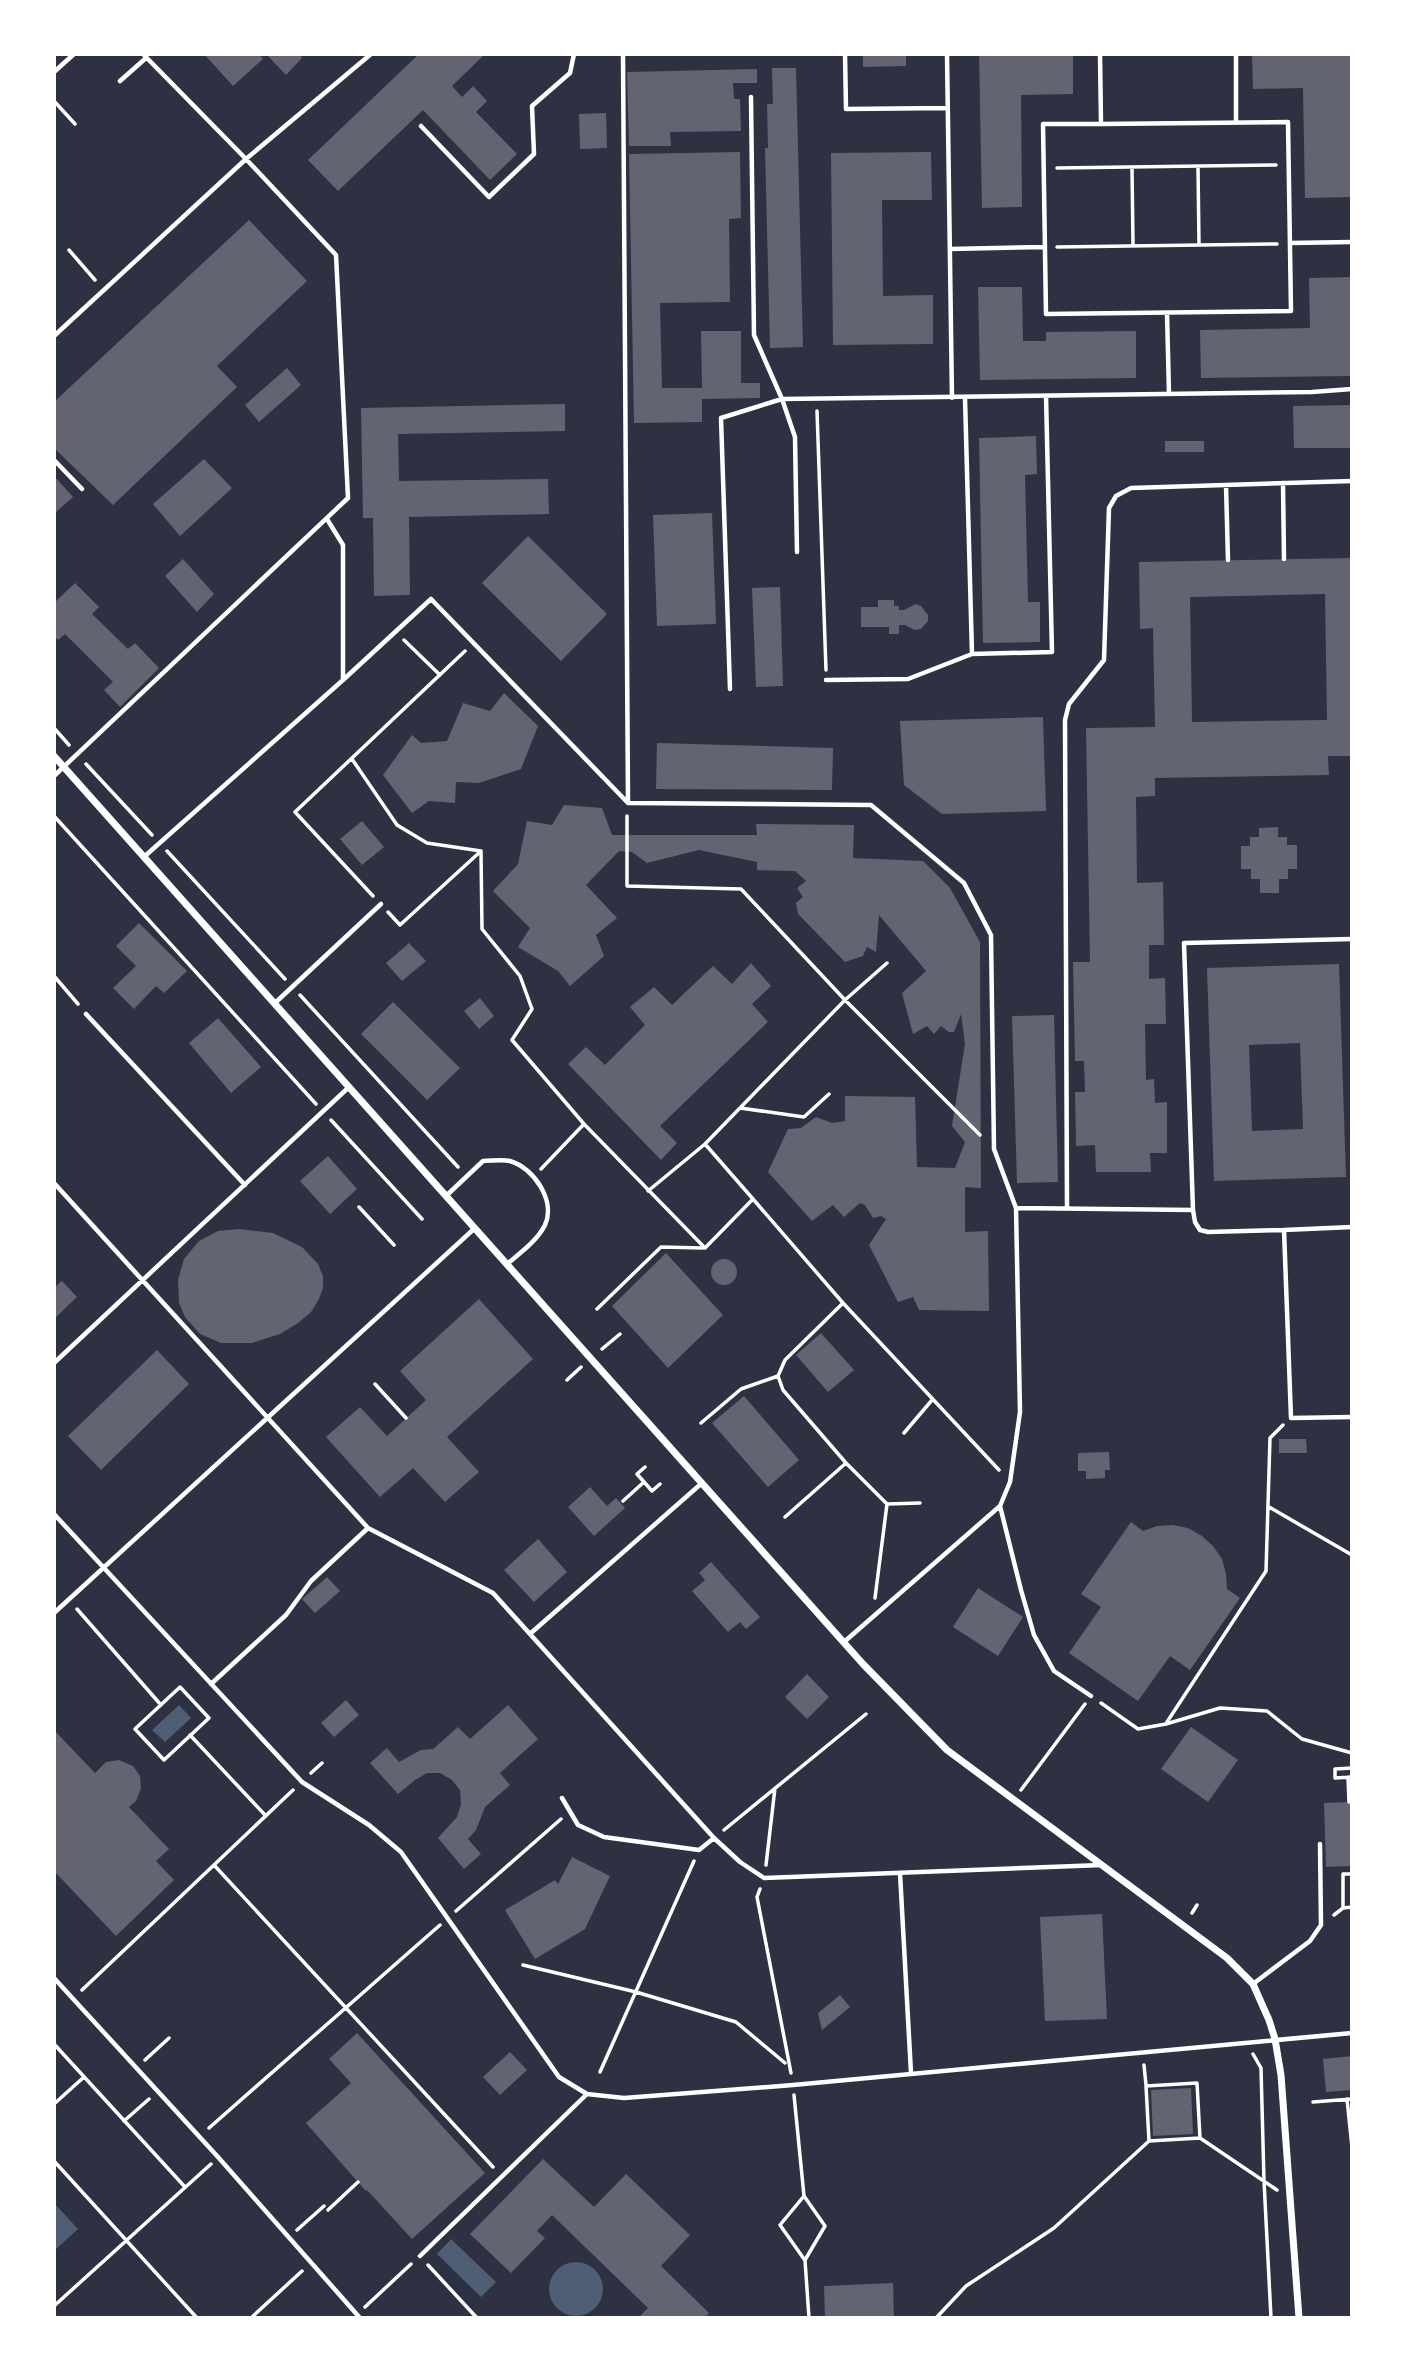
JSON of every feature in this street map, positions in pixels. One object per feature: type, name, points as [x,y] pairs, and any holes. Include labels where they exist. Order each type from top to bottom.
[{"type":"street","points":[[54,756],[844,1642],[947,1751],[1227,1958],[1252,1983],[1275,2039],[1281,2075],[1299,2318]]},
{"type":"lane","points":[[54,72],[74,54]]},
{"type":"lane","points":[[54,336],[246,159],[371,54]]},
{"type":"lane","points":[[421,126],[489,197],[534,154],[532,106],[570,73],[575,54]]},
{"type":"lane","points":[[623,54],[628,803]]},
{"type":"lane","points":[[845,54],[846,109],[948,108]]},
{"type":"lane","points":[[947,54],[952,398]]},
{"type":"lane","points":[[1100,54],[1101,124]]},
{"type":"lane","points":[[1236,54],[1236,122]]},
{"type":"lane","points":[[54,776],[348,498],[336,255],[144,56],[120,81]]},
{"type":"lane","points":[[751,97],[754,335],[782,399],[794,437],[797,552]]},
{"type":"lane","points":[[1236,122],[1288,122],[1291,311],[1046,314],[1043,124],[1236,122]]},
{"type":"lane","points":[[1290,243],[1352,242]]},
{"type":"lane","points":[[950,249],[1045,247]]},
{"type":"lane","points":[[1167,313],[1168,394]]},
{"type":"lane","points":[[730,689],[720,418],[782,399],[1312,392],[1352,389]]},
{"type":"lane","points":[[826,680],[908,679],[972,654],[1052,652],[1046,396]]},
{"type":"lane","points":[[965,397],[972,654]]},
{"type":"lane","points":[[54,460],[82,489]]},
{"type":"lane","points":[[1067,1208],[1065,720],[1069,704],[1104,660],[1109,509],[1116,496],[1131,488],[1352,481]]},
{"type":"lane","points":[[1283,483],[1284,559]]},
{"type":"lane","points":[[1226,485],[1228,560]]},
{"type":"lane","points":[[327,519],[343,545],[343,680]]},
{"type":"lane","points":[[144,857],[431,598],[628,803],[871,805],[964,883],[991,935],[994,1149],[1016,1208],[1020,1412],[1010,1482],[1000,1506],[844,1642]]},
{"type":"lane","points":[[274,1004],[381,904]]},
{"type":"lane","points":[[1352,939],[1184,943],[1195,1222],[1203,1231],[1352,1227]]},
{"type":"lane","points":[[86,1014],[245,1185]]},
{"type":"lane","points":[[54,1363],[349,1087]]},
{"type":"lane","points":[[446,1196],[483,1161],[510,1161],[535,1176],[548,1203],[546,1224],[534,1240],[507,1264]]},
{"type":"lane","points":[[54,1183],[368,1528],[493,1592],[714,1838],[740,1862],[764,1878],[1104,1865]]},
{"type":"lane","points":[[1016,1208],[1193,1210]]},
{"type":"lane","points":[[54,1613],[475,1228]]},
{"type":"lane","points":[[1284,1230],[1291,1418],[1352,1417]]},
{"type":"lane","points":[[531,1633],[703,1482]]},
{"type":"lane","points":[[1000,1506],[1034,1635],[1054,1671],[1091,1696]]},
{"type":"lane","points":[[54,1514],[302,1782],[369,1825],[401,1852],[559,2077],[587,2094],[624,2098],[793,2085],[1352,2032]]},
{"type":"lane","points":[[211,1684],[286,1615],[311,1581],[368,1528]]},
{"type":"lane","points":[[562,1798],[578,1825],[604,1837],[699,1850],[714,1838]]},
{"type":"lane","points":[[1252,1983],[1310,1941],[1321,1925],[1320,1844]]},
{"type":"lane","points":[[900,1872],[911,2073]]},
{"type":"lane","points":[[54,1978],[218,2157],[358,2316]]},
{"type":"lane","points":[[420,2256],[587,2094]]},
{"type":"path","points":[[784,54],[835,54]]},
{"type":"path","points":[[54,101],[75,124]]},
{"type":"path","points":[[1044,169],[1289,165]]},
{"type":"path","points":[[1198,166],[1199,245]]},
{"type":"path","points":[[1132,167],[1133,246]]},
{"type":"path","points":[[1045,247],[1290,243]]},
{"type":"path","points":[[69,250],[103,290]]},
{"type":"path","points":[[817,399],[826,680]]},
{"type":"path","points":[[395,632],[440,675]]},
{"type":"path","points":[[474,643],[295,812],[400,925],[481,852]]},
{"type":"path","points":[[54,729],[467,1176]]},
{"type":"path","points":[[352,758],[397,825],[428,843],[481,852]]},
{"type":"path","points":[[628,803],[626,886],[741,889],[845,1000],[994,1149]]},
{"type":"path","points":[[54,816],[422,1219]]},
{"type":"path","points":[[481,852],[481,929],[520,976],[532,1009],[512,1040],[583,1124],[705,1248]]},
{"type":"path","points":[[648,1191],[705,1144],[845,1000],[887,963]]},
{"type":"path","points":[[54,976],[86,1014]]},
{"type":"path","points":[[804,1117],[829,1094]]},
{"type":"path","points":[[740,1108],[804,1117],[809,1122]]},
{"type":"path","points":[[535,1176],[583,1124]]},
{"type":"path","points":[[705,1144],[843,1303],[1010,1482]]},
{"type":"path","points":[[597,1309],[662,1247],[705,1248],[753,1199]]},
{"type":"path","points":[[359,1207],[394,1245]]},
{"type":"path","points":[[843,1303],[785,1360],[778,1376],[783,1390],[846,1463],[887,1504],[920,1503]]},
{"type":"path","points":[[602,1349],[620,1334]]},
{"type":"path","points":[[567,1380],[582,1367]]},
{"type":"path","points":[[701,1423],[741,1389],[778,1376]]},
{"type":"path","points":[[375,1384],[406,1418]]},
{"type":"path","points":[[904,1433],[932,1401]]},
{"type":"path","points":[[1166,1724],[1266,1571],[1270,1438],[1291,1418]]},
{"type":"path","points":[[785,1517],[846,1463]]},
{"type":"path","points":[[645,1466],[637,1474],[652,1491],[660,1484]]},
{"type":"path","points":[[624,1501],[644,1482]]},
{"type":"path","points":[[873,1617],[887,1504]]},
{"type":"path","points":[[1268,1506],[1352,1555]]},
{"type":"path","points":[[68,1600],[161,1704]]},
{"type":"path","points":[[180,1687],[209,1718],[164,1760],[135,1729],[161,1704],[180,1687]]},
{"type":"path","points":[[1013,1801],[1091,1696],[1138,1729],[1166,1724],[1220,1708],[1267,1712],[1302,1739],[1352,1753]]},
{"type":"path","points":[[714,1838],[866,1714]]},
{"type":"path","points":[[190,1735],[266,1816]]},
{"type":"path","points":[[73,1998],[322,1763]]},
{"type":"path","points":[[1349,1802],[1350,1777],[1335,1778],[1335,1769],[1352,1768]]},
{"type":"path","points":[[775,1788],[764,1878],[757,1897],[793,2085],[804,2196],[825,2226],[805,2260]]},
{"type":"path","points":[[199,2137],[570,1811]]},
{"type":"path","points":[[600,2071],[699,1850]]},
{"type":"path","points":[[214,1865],[502,2176]]},
{"type":"path","points":[[1343,1908],[1343,1874],[1352,1874],[1352,1866]]},
{"type":"path","points":[[1192,1913],[1197,1905]]},
{"type":"path","points":[[1321,1925],[1343,1908],[1352,1908]]},
{"type":"path","points":[[523,1965],[636,1992],[736,2022],[785,2063]]},
{"type":"path","points":[[137,2068],[169,2038]]},
{"type":"path","points":[[1251,2041],[1253,2056],[1261,2068],[1271,2318]]},
{"type":"path","points":[[54,2044],[185,2187]]},
{"type":"path","points":[[936,2318],[967,2286],[1054,2228],[1149,2141],[1151,2130],[1143,2052]]},
{"type":"path","points":[[54,2104],[84,2077]]},
{"type":"path","points":[[1146,2086],[1197,2083],[1200,2138]]},
{"type":"path","points":[[1351,2090],[1352,2146]]},
{"type":"path","points":[[124,2121],[157,2091]]},
{"type":"path","points":[[1191,2096],[1198,2096]]},
{"type":"path","points":[[1313,2102],[1350,2098]]},
{"type":"path","points":[[1149,2141],[1200,2138],[1290,2200]]},
{"type":"path","points":[[54,2306],[218,2157]]},
{"type":"path","points":[[54,2161],[197,2318]]},
{"type":"path","points":[[289,2238],[358,2182]]},
{"type":"path","points":[[804,2196],[780,2225],[805,2260],[808,2318]]},
{"type":"path","points":[[358,2316],[420,2256],[477,2318]]},
{"type":"path","points":[[251,2318],[311,2263]]},
{"type":"water","points":[[179,1705],[191,1718],[165,1742],[152,1730]]},
{"type":"water","points":[[54,2203],[78,2229],[54,2251]]},
{"type":"water","points":[[451,2239],[496,2282],[481,2297],[437,2254]]},
{"type":"water","points":[[576,2262],[595,2270],[603,2289],[595,2308],[576,2316],[557,2308],[549,2289],[557,2270]]},
{"type":"building","points":[[204,54],[259,54],[263,59],[233,86]]},
{"type":"building","points":[[266,54],[299,54],[302,58],[286,75]]},
{"type":"building","points":[[419,54],[485,54],[452,86],[462,97],[473,86],[487,101],[476,112],[517,154],[490,180],[423,110],[338,191],[308,160]]},
{"type":"building","points":[[863,54],[906,54],[906,66],[863,67]]},
{"type":"building","points":[[979,54],[1073,54],[1073,94],[1021,95],[1022,207],[982,208]]},
{"type":"building","points":[[1252,54],[1352,54],[1352,197],[1305,198],[1303,88],[1253,89]]},
{"type":"building","points":[[772,68],[796,68],[803,347],[770,348],[765,148],[768,148],[767,104],[773,104]]},
{"type":"building","points":[[757,69],[757,83],[733,83],[734,99],[740,99],[741,131],[670,132],[671,146],[629,146],[627,72]]},
{"type":"building","points":[[606,113],[607,148],[580,149],[579,114]]},
{"type":"building","points":[[740,152],[741,218],[729,219],[730,302],[660,303],[662,388],[702,388],[701,331],[741,331],[741,383],[760,383],[760,398],[702,399],[702,422],[634,423],[629,154]]},
{"type":"building","points":[[931,152],[932,200],[882,200],[883,296],[933,295],[933,344],[833,345],[831,153]]},
{"type":"building","points":[[249,220],[307,281],[217,366],[237,387],[113,505],[54,448],[54,402]]},
{"type":"building","points":[[1352,277],[1352,376],[1201,378],[1200,330],[1310,328],[1309,278]]},
{"type":"building","points":[[978,287],[1022,287],[1023,341],[1046,341],[1046,332],[1136,331],[1136,378],[980,380]]},
{"type":"building","points":[[287,368],[301,385],[259,422],[245,405]]},
{"type":"building","points":[[565,404],[565,431],[398,434],[399,481],[548,479],[549,514],[409,517],[410,595],[374,596],[373,518],[363,518],[361,408]]},
{"type":"building","points":[[1352,405],[1352,448],[1294,448],[1293,406]]},
{"type":"building","points":[[1036,436],[1037,474],[1025,475],[1028,602],[1040,602],[1040,642],[983,643],[979,438]]},
{"type":"building","points":[[1165,441],[1204,441],[1204,452],[1165,452]]},
{"type":"building","points":[[204,459],[232,488],[180,536],[153,504]]},
{"type":"building","points":[[54,476],[73,497],[54,514]]},
{"type":"building","points":[[712,513],[716,624],[657,626],[653,515]]},
{"type":"building","points":[[528,536],[607,614],[561,661],[482,583]]},
{"type":"building","points":[[1352,558],[1352,756],[1328,756],[1329,775],[1155,778],[1155,796],[1136,797],[1137,883],[1163,882],[1164,945],[1149,945],[1149,979],[1165,978],[1166,1024],[1145,1024],[1146,1080],[1154,1079],[1155,1103],[1167,1102],[1167,1153],[1150,1153],[1151,1172],[1096,1172],[1095,1145],[1076,1146],[1075,1092],[1085,1092],[1084,1061],[1075,1061],[1073,962],[1090,962],[1086,728],[1155,727],[1153,628],[1140,629],[1139,562]],"holes":[[[1325,594],[1327,720],[1192,722],[1190,597]]]},
{"type":"building","points":[[183,559],[214,594],[197,612],[165,576]]},
{"type":"building","points":[[75,583],[99,607],[92,614],[128,649],[135,643],[159,668],[120,707],[104,690],[113,682],[65,634],[58,640],[54,636],[54,603]]},
{"type":"building","points":[[780,587],[783,686],[756,687],[752,588]]},
{"type":"building","points":[[878,600],[894,600],[894,606],[899,606],[899,610],[916,604],[921,606],[928,615],[928,621],[921,629],[915,630],[899,625],[899,634],[889,634],[889,627],[861,627],[861,607],[878,607]]},
{"type":"building","points":[[504,693],[538,726],[521,769],[479,783],[456,782],[455,803],[429,801],[412,813],[383,775],[412,735],[421,743],[447,741],[463,703],[490,711]]},
{"type":"building","points":[[1043,717],[1046,811],[942,814],[904,785],[900,721]]},
{"type":"building","points":[[657,743],[833,748],[832,790],[656,789]]},
{"type":"building","points":[[564,805],[602,808],[612,835],[757,835],[756,824],[854,825],[853,858],[923,861],[950,888],[980,942],[981,1188],[965,1187],[965,1232],[988,1231],[989,1311],[919,1310],[913,1297],[898,1302],[869,1245],[886,1219],[881,1216],[873,1218],[865,1205],[860,1203],[844,1217],[833,1205],[812,1221],[768,1172],[788,1129],[801,1128],[816,1117],[832,1123],[845,1121],[845,1096],[915,1097],[917,1167],[955,1168],[965,1142],[952,1126],[965,1044],[961,1014],[954,1032],[941,1026],[934,1034],[927,1026],[913,1034],[902,993],[926,971],[879,915],[876,952],[867,947],[863,956],[845,962],[798,914],[796,903],[803,897],[797,888],[806,881],[795,871],[757,870],[757,862],[699,850],[647,863],[632,852],[619,851],[586,885],[617,918],[596,935],[604,956],[570,986],[558,971],[518,947],[530,928],[493,891],[518,864],[527,821],[552,825]]},
{"type":"building","points":[[362,821],[384,847],[362,865],[340,839]]},
{"type":"building","points":[[1278,827],[1278,837],[1287,837],[1287,845],[1297,845],[1297,869],[1288,869],[1288,879],[1279,879],[1279,893],[1260,893],[1260,879],[1251,879],[1251,869],[1241,869],[1241,846],[1250,846],[1250,837],[1259,837],[1259,828]]},
{"type":"building","points":[[139,923],[187,971],[164,993],[156,986],[134,1009],[113,988],[136,966],[116,946]]},
{"type":"building","points":[[409,943],[426,961],[402,981],[386,963]]},
{"type":"building","points":[[751,963],[771,986],[752,1004],[768,1022],[660,1126],[677,1143],[661,1160],[568,1064],[586,1047],[605,1065],[645,1025],[630,1007],[654,987],[672,1005],[713,966],[732,984]]},
{"type":"building","points":[[1339,964],[1346,1177],[1214,1181],[1207,968]],"holes":[[[1300,1043],[1303,1129],[1252,1131],[1249,1045]]]},
{"type":"building","points":[[480,998],[494,1016],[479,1029],[464,1011]]},
{"type":"building","points":[[393,1002],[460,1068],[427,1100],[361,1034]]},
{"type":"building","points":[[1054,1015],[1058,1182],[1017,1183],[1012,1016]]},
{"type":"building","points":[[218,1018],[261,1067],[231,1093],[189,1043]]},
{"type":"building","points":[[328,1156],[357,1189],[330,1214],[300,1181]]},
{"type":"building","points":[[238,1229],[273,1233],[302,1247],[318,1264],[323,1276],[323,1288],[311,1312],[280,1334],[252,1343],[221,1343],[200,1334],[185,1317],[179,1303],[178,1280],[184,1259],[199,1241],[218,1231]]},
{"type":"building","points":[[666,1253],[723,1315],[668,1368],[612,1306]]},
{"type":"building","points":[[724,1259],[733,1263],[737,1272],[733,1281],[724,1285],[715,1281],[711,1272],[715,1263]]},
{"type":"building","points":[[62,1281],[77,1297],[54,1319],[54,1288]]},
{"type":"building","points":[[479,1299],[533,1359],[447,1437],[479,1472],[445,1502],[413,1468],[380,1497],[326,1437],[360,1407],[387,1436],[426,1400],[400,1371]]},
{"type":"building","points":[[821,1333],[854,1370],[828,1392],[796,1355]]},
{"type":"building","points":[[157,1350],[189,1384],[101,1470],[68,1436]]},
{"type":"building","points":[[744,1396],[799,1460],[768,1487],[712,1423]]},
{"type":"building","points":[[1279,1439],[1306,1439],[1307,1453],[1279,1453]]},
{"type":"building","points":[[1109,1452],[1110,1470],[1105,1470],[1105,1478],[1086,1479],[1086,1471],[1078,1471],[1078,1453]]},
{"type":"building","points":[[590,1487],[607,1506],[616,1498],[625,1508],[594,1536],[568,1507]]},
{"type":"building","points":[[1131,1522],[1143,1531],[1157,1526],[1173,1525],[1188,1528],[1202,1536],[1222,1559],[1227,1589],[1240,1598],[1190,1670],[1170,1656],[1138,1701],[1069,1653],[1101,1607],[1081,1594]]},
{"type":"building","points":[[538,1539],[567,1572],[534,1602],[504,1570]]},
{"type":"building","points":[[711,1562],[760,1617],[746,1629],[740,1622],[728,1632],[692,1591],[705,1580],[699,1573]]},
{"type":"building","points":[[327,1577],[340,1591],[315,1613],[302,1599]]},
{"type":"building","points":[[978,1588],[1023,1617],[998,1656],[953,1627]]},
{"type":"building","points":[[807,1674],[829,1697],[807,1719],[785,1697]]},
{"type":"building","points":[[346,1700],[359,1715],[334,1737],[321,1723]]},
{"type":"building","points":[[508,1705],[538,1739],[500,1773],[510,1785],[485,1807],[476,1830],[468,1839],[481,1854],[464,1869],[438,1838],[457,1817],[461,1804],[460,1790],[452,1780],[440,1773],[427,1773],[398,1794],[370,1763],[387,1748],[399,1762],[421,1750],[433,1749],[458,1727],[470,1739]]},
{"type":"building","points":[[1191,1727],[1238,1760],[1208,1802],[1161,1769]]},
{"type":"building","points":[[54,1730],[95,1773],[106,1762],[119,1760],[133,1766],[140,1776],[141,1788],[136,1801],[129,1807],[169,1849],[156,1861],[174,1880],[116,1936],[54,1871]]},
{"type":"building","points":[[1352,1802],[1352,1866],[1326,1867],[1324,1803]]},
{"type":"building","points":[[572,1857],[610,1876],[585,1929],[535,1959],[505,1910],[555,1880],[558,1884]]},
{"type":"building","points":[[1102,1914],[1107,2019],[1045,2021],[1040,1917]]},
{"type":"building","points":[[840,1995],[850,2007],[822,2030],[818,2013]]},
{"type":"building","points":[[357,2033],[485,2173],[412,2239],[306,2123],[351,2083],[329,2059]]},
{"type":"building","points":[[510,2052],[527,2070],[500,2095],[483,2077]]},
{"type":"building","points":[[1352,2056],[1352,2090],[1326,2092],[1323,2059]]},
{"type":"building","points":[[1191,2088],[1193,2134],[1153,2136],[1151,2090]]},
{"type":"building","points":[[543,2159],[594,2207],[626,2174],[690,2235],[661,2266],[709,2313],[705,2318],[638,2318],[648,2308],[552,2215],[537,2231],[545,2238],[511,2273],[470,2234]]},
{"type":"building","points":[[893,2283],[894,2318],[825,2318],[824,2286]]}]
